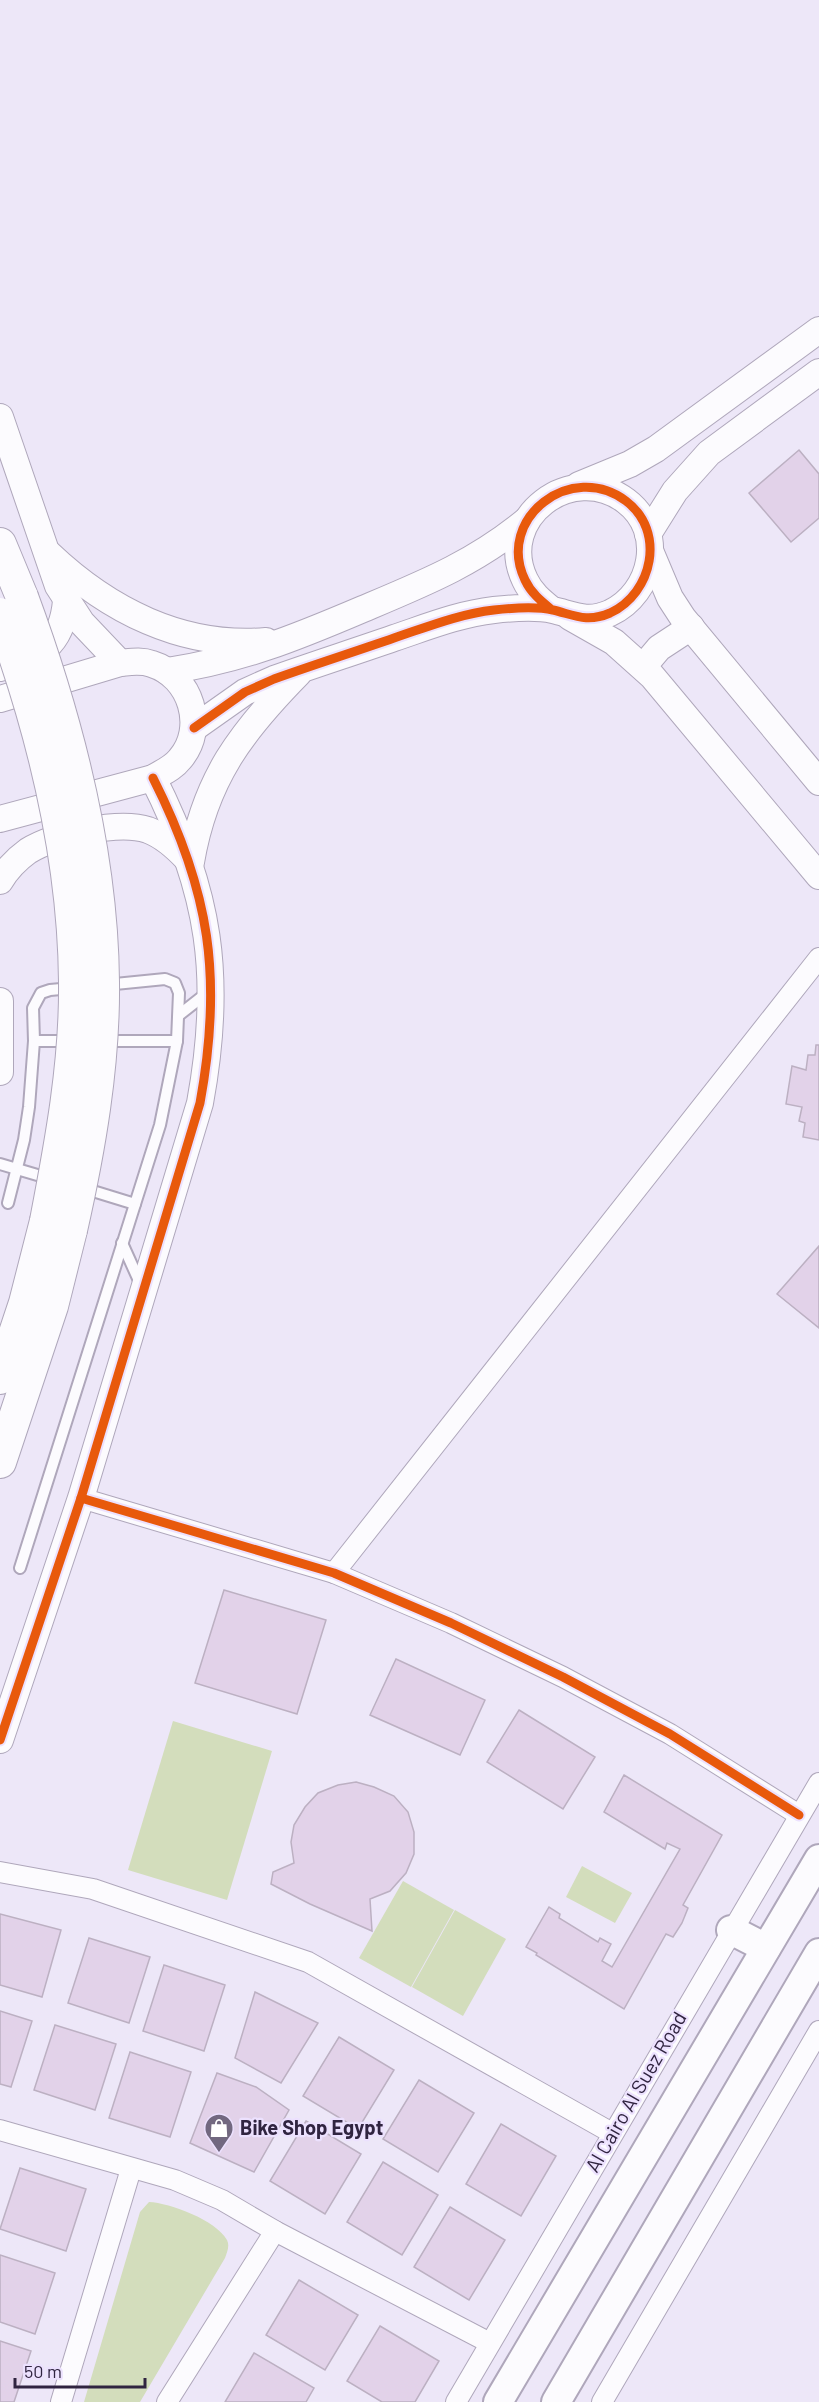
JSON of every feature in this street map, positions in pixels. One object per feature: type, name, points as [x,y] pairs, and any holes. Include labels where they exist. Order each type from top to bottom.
[{"type":"main road","points":[[0,544],[11,605],[45,659],[69,744],[91,853],[99,918],[103,982],[100,1049],[86,1157],[25,1303],[0,1378]]},
{"type":"main road","points":[[0,1462],[52,1306],[59,1226]]},
{"type":"main road","name":"Al Cairo Al Suez Road","points":[[498,2402],[819,1858]]},
{"type":"main road","points":[[731,1930],[766,1948]]},
{"type":"main road","points":[[556,2402],[819,1953]]},
{"type":"street","points":[[167,671],[231,659],[294,638],[454,570],[496,544],[527,520],[539,505],[555,493],[630,464],[656,449],[819,330]]},
{"type":"street","points":[[194,728],[245,692],[303,668],[456,618],[494,610],[561,613],[590,618],[608,614],[625,604],[639,590],[647,573],[650,544],[661,512],[685,478],[709,453],[815,381]]},
{"type":"street","points":[[0,417],[58,586],[66,601],[94,637],[120,663]]},
{"type":"street","points":[[656,449],[663,465],[669,471],[685,478]]},
{"type":"street","points":[[573,487],[593,487],[611,492],[628,502],[640,516],[670,598],[691,627],[819,782]]},
{"type":"street","points":[[527,520],[520,539],[519,560],[524,580],[536,597],[614,642],[643,667],[819,876]]},
{"type":"street","points":[[45,550],[74,578],[105,600],[149,622],[177,632],[215,640],[254,642],[294,638]]},
{"type":"street","points":[[0,668],[37,655],[50,645],[62,625],[66,601]]},
{"type":"street","points":[[643,667],[664,644],[691,627]]},
{"type":"street","points":[[0,699],[120,663],[136,661],[152,664],[167,671],[180,682],[189,696],[194,712],[194,728],[189,744],[181,758],[169,770],[153,778],[0,819]]},
{"type":"street","points":[[190,862],[196,831],[206,800],[220,771],[257,718],[303,668]]},
{"type":"street","points":[[0,1740],[81,1497],[200,1103],[209,1055],[210,957],[203,909],[190,862],[174,819],[153,778]]},
{"type":"street","points":[[0,881],[15,862],[42,844],[114,826],[132,826],[164,838],[190,862]]},
{"type":"street","points":[[334,1573],[819,958]]},
{"type":"street","points":[[0,1001],[0,1072]]},
{"type":"street","points":[[81,1497],[334,1573],[451,1623],[563,1677],[670,1734],[799,1815]]},
{"type":"street","name":"Al Cairo Al Suez Road","points":[[456,2402],[819,1783]]},
{"type":"street","points":[[0,1872],[93,1889],[308,1962],[612,2133]]},
{"type":"street","points":[[602,2402],[819,2031]]},
{"type":"street","points":[[0,2130],[175,2180],[222,2200],[275,2231],[490,2343]]},
{"type":"street","points":[[61,2402],[131,2169]]},
{"type":"street","points":[[167,2402],[275,2231]]},
{"type":"lane","points":[[8,1203],[29,1107],[34,1041],[33,1008],[36,1000],[42,993],[50,990],[170,980],[178,988],[179,1015],[177,1041],[160,1125],[20,1568]]},
{"type":"lane","points":[[179,1015],[211,990]]},
{"type":"lane","points":[[34,1041],[81,1041]]},
{"type":"lane","points":[[93,1041],[177,1041]]},
{"type":"lane","points":[[0,1164],[135,1204]]},
{"type":"lane","points":[[122,1244],[143,1288]]},
{"type":"green space","points":[[173,1721],[272,1751],[227,1900],[128,1870]]},
{"type":"green space","points":[[582,1866],[632,1893],[615,1923],[566,1897]]},
{"type":"green space","points":[[403,1881],[454,1910],[411,1987],[359,1958]]},
{"type":"green space","points":[[455,1910],[506,1939],[463,2016],[412,1987]]},
{"type":"green space","points":[[149,2202],[180,2209],[203,2219],[227,2240],[227,2254],[140,2402],[84,2402],[140,2212]]},
{"type":"building","points":[[799,450],[819,474],[819,518],[791,542],[749,493]]},
{"type":"building","points":[[816,1045],[819,1045],[819,1140],[803,1137],[805,1123],[799,1121],[802,1107],[786,1104],[792,1066],[806,1070],[808,1055],[815,1055]]},
{"type":"building","points":[[819,1246],[819,1328],[777,1294]]},
{"type":"building","points":[[224,1590],[326,1620],[297,1714],[195,1683]]},
{"type":"building","points":[[396,1659],[485,1700],[460,1755],[370,1715]]},
{"type":"building","points":[[519,1710],[595,1757],[563,1809],[487,1762]]},
{"type":"building","points":[[624,1775],[722,1835],[683,1905],[688,1908],[682,1923],[673,1937],[666,1934],[624,2009],[526,1947],[549,1907],[560,1914],[559,1918],[598,1942],[600,1938],[611,1944],[602,1961],[612,1967],[680,1849],[667,1843],[665,1849],[604,1812]]},
{"type":"building","points":[[356,1782],[394,1796],[408,1812],[414,1832],[414,1854],[406,1873],[390,1891],[370,1899],[372,1931],[271,1884],[273,1872],[294,1863],[291,1842],[294,1825],[305,1807],[318,1793],[338,1785]]},
{"type":"building","points":[[0,1914],[61,1930],[42,1997],[0,1985]]},
{"type":"building","points":[[89,1938],[150,1957],[129,2023],[68,2003]]},
{"type":"building","points":[[164,1965],[225,1985],[204,2051],[143,2031]]},
{"type":"building","points":[[255,1992],[318,2023],[281,2083],[235,2058]]},
{"type":"building","points":[[0,2011],[32,2021],[11,2087],[0,2084]]},
{"type":"building","points":[[55,2025],[116,2044],[95,2110],[34,2090]]},
{"type":"building","points":[[339,2037],[394,2070],[358,2129],[303,2096]]},
{"type":"building","points":[[130,2052],[191,2072],[170,2137],[109,2118]]},
{"type":"building","points":[[217,2073],[256,2087],[289,2110],[254,2172],[190,2143]]},
{"type":"building","points":[[419,2080],[474,2113],[438,2172],[383,2139]]},
{"type":"building","points":[[306,2121],[361,2154],[325,2214],[270,2181]]},
{"type":"building","points":[[501,2124],[556,2156],[521,2216],[466,2184]]},
{"type":"building","points":[[383,2162],[438,2195],[402,2255],[347,2222]]},
{"type":"building","points":[[20,2168],[86,2189],[66,2251],[0,2229]]},
{"type":"building","points":[[450,2207],[505,2240],[469,2300],[414,2267]]},
{"type":"building","points":[[0,2255],[55,2273],[35,2334],[0,2322]]},
{"type":"building","points":[[299,2280],[358,2315],[325,2370],[266,2335]]},
{"type":"building","points":[[380,2326],[439,2361],[415,2402],[382,2402],[347,2381]]},
{"type":"building","points":[[0,2341],[31,2351],[14,2402],[0,2402]]},
{"type":"building","points":[[254,2353],[314,2388],[306,2402],[225,2402]]},
{"type":"cycle path","points":[[194,728],[245,692],[274,679],[456,618],[501,609],[523,608],[546,609],[553,610],[587,618],[610,613],[625,604],[636,591],[645,577],[649,561],[650,544],[646,528],[639,514],[626,501],[605,490],[583,487],[562,492],[544,502],[530,517],[521,536],[519,557],[527,585],[537,596],[548,607],[552,610]]},
{"type":"cycle path","points":[[0,1740],[81,1498],[200,1103],[207,1058],[210,1015],[207,936],[188,859],[153,778]]},
{"type":"cycle path","points":[[81,1498],[334,1573],[451,1623],[563,1677],[670,1734],[799,1815]]},
{"type":"place","name":"Bike Shop Egypt","points":[[219,2154]]}]
